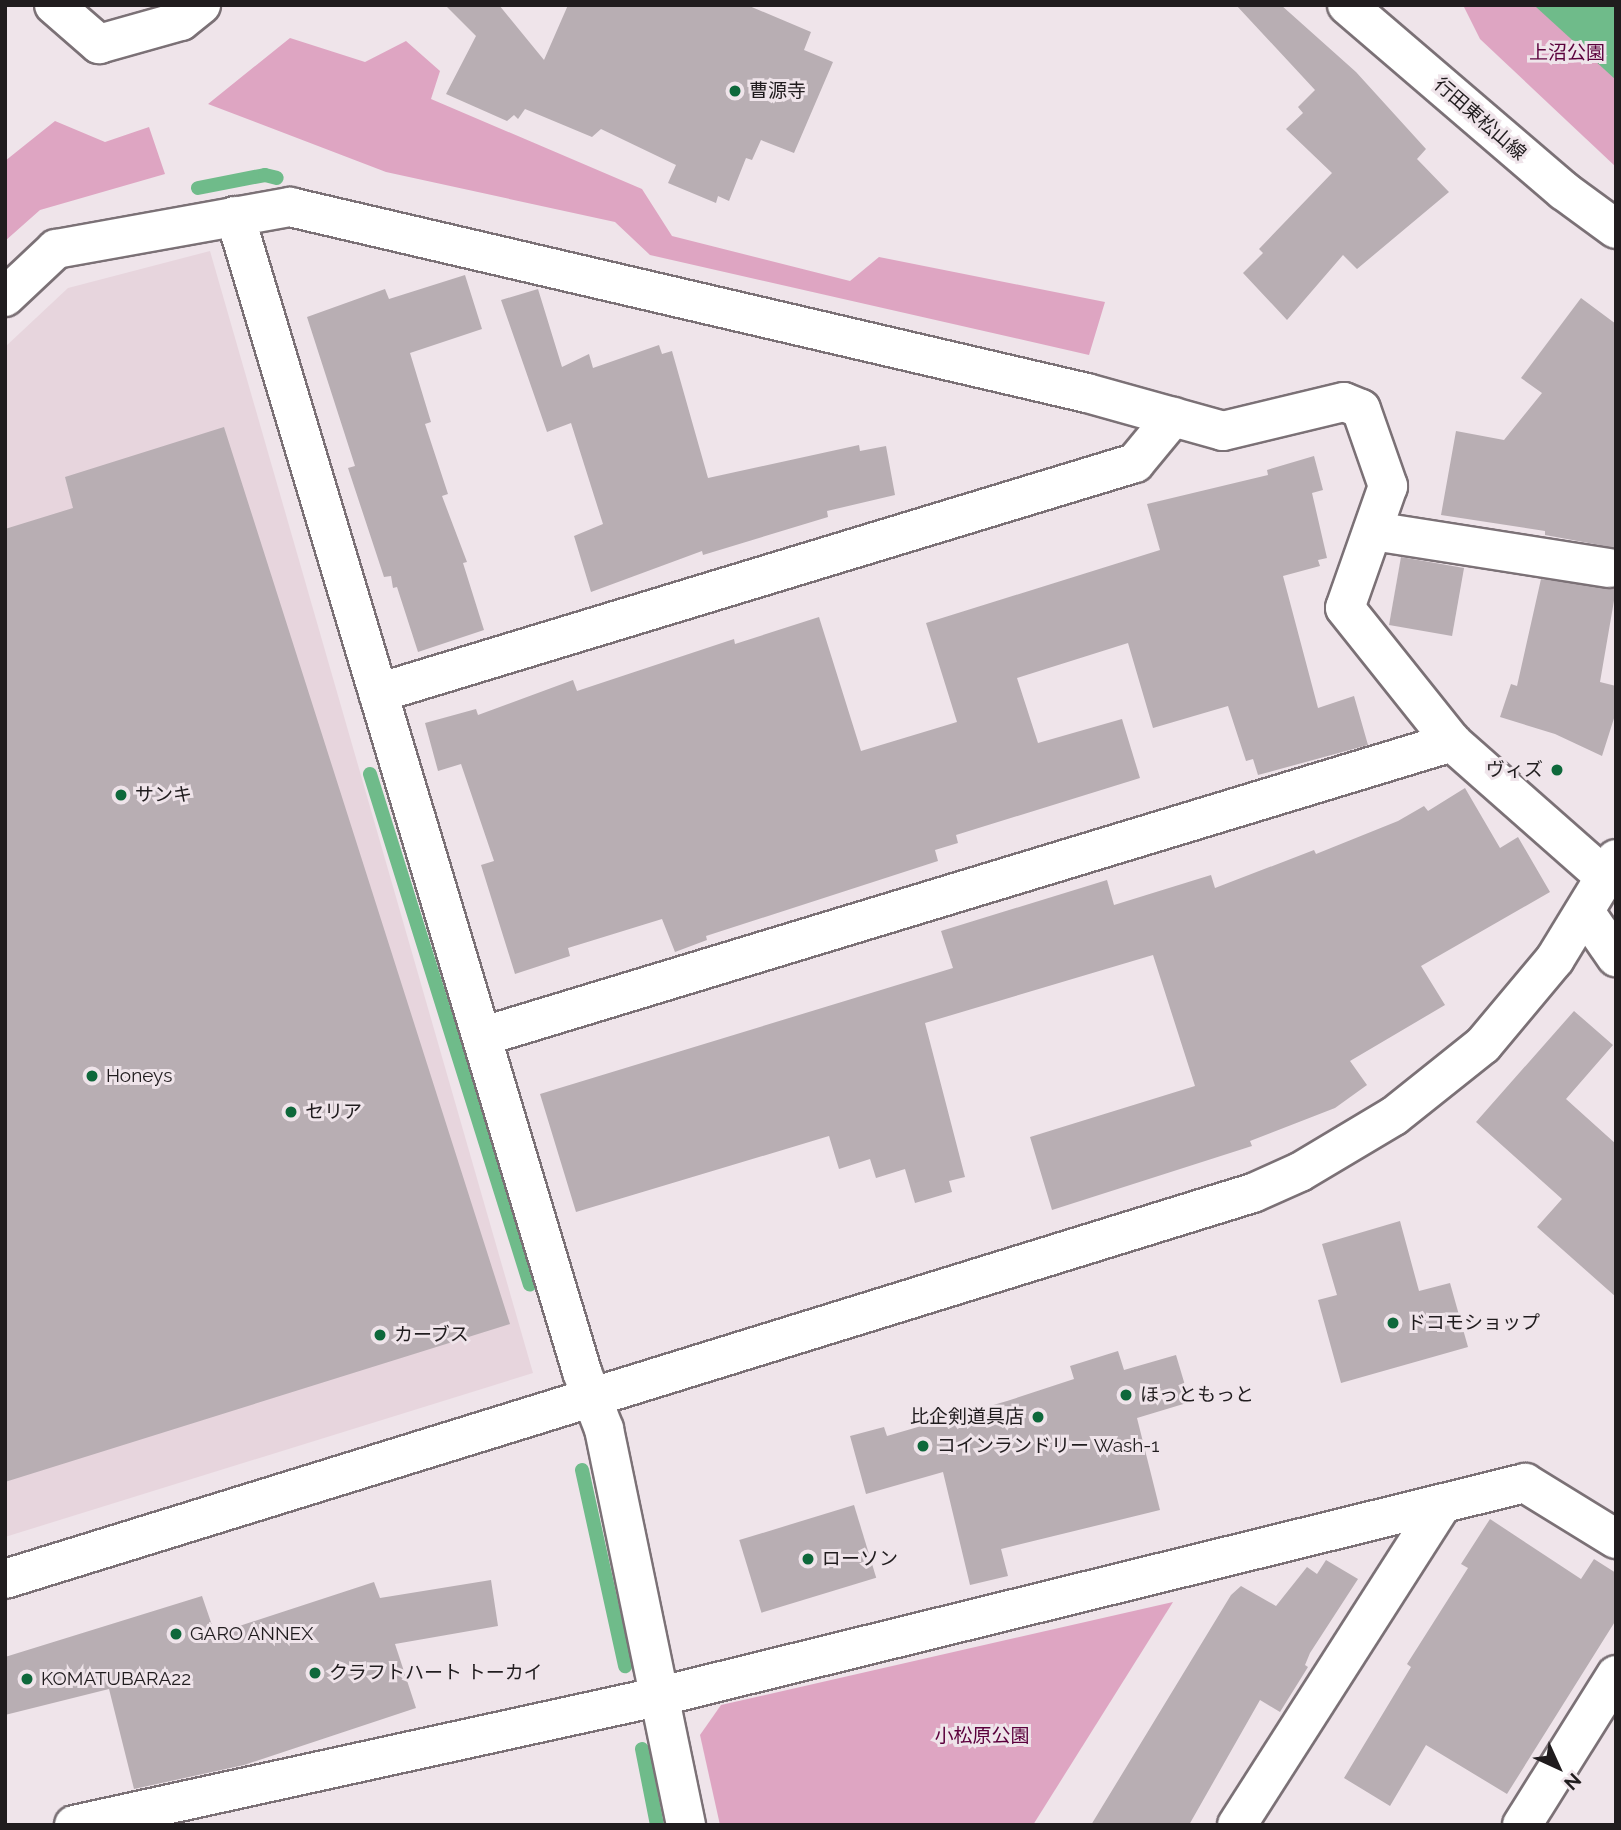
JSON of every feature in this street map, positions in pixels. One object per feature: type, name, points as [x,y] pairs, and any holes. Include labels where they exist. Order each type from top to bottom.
[{"type":"street","points":[[54,5],[99,44],[181,21],[201,5]]},
{"type":"street","name":"行田東松山線","points":[[1347,5],[1564,191],[1616,229]]},
{"type":"street","points":[[5,298],[56,249],[290,207],[1087,393],[1223,431],[1345,402],[1361,409],[1388,486],[1345,608],[1452,742],[1611,869],[1585,912],[1518,1007],[1483,1045],[1394,1116],[1300,1171],[1253,1193],[5,1579]]},
{"type":"street","points":[[235,216],[591,1397],[604,1429],[686,1825]]},
{"type":"street","points":[[378,693],[1135,463],[1173,417]]},
{"type":"street","points":[[1373,531],[1609,568]]},
{"type":"street","points":[[484,1036],[1452,742]]},
{"type":"street","points":[[1585,912],[1616,957]]},
{"type":"street","points":[[74,1825],[661,1696],[1525,1483],[1616,1539]]},
{"type":"street","points":[[1237,1825],[1442,1504]]},
{"type":"street","points":[[1522,1825],[1616,1675]]},
{"type":"shaded area","points":[[1534,5],[1616,5],[1616,80],[1536,7]]},
{"type":"shaded area","points":[[210,251],[533,1373],[5,1537],[5,347],[68,288]]},
{"type":"green space","name":"上沼公園","points":[[1463,5],[1616,5],[1616,167],[1480,39]]},
{"type":"green space","points":[[290,38],[365,62],[406,41],[440,71],[431,99],[642,189],[672,236],[850,281],[879,257],[1105,302],[1089,355],[650,255],[615,222],[386,172],[208,104]]},
{"type":"green space","points":[[55,121],[105,142],[149,127],[165,174],[40,210],[5,241],[5,161]]},
{"type":"green space","name":"小松原公園","points":[[1173,1602],[1033,1825],[720,1825],[700,1735],[721,1705]]},
{"type":"building","points":[[445,5],[499,5],[544,60],[568,5],[747,5],[811,32],[804,50],[833,62],[794,153],[761,140],[752,160],[746,158],[729,201],[718,196],[716,203],[668,183],[676,165],[601,129],[592,137],[525,109],[518,119],[514,115],[507,121],[446,94],[476,36]]},
{"type":"building","points":[[1236,5],[1281,5],[1356,72],[1426,149],[1417,159],[1449,192],[1357,269],[1343,255],[1287,320],[1243,273],[1263,253],[1259,249],[1332,173],[1286,129],[1303,113],[1298,107],[1315,90]]},
{"type":"building","points":[[465,275],[482,329],[410,353],[431,422],[425,424],[448,494],[442,496],[467,562],[463,563],[484,630],[418,652],[397,587],[393,588],[391,576],[384,577],[348,468],[355,466],[307,317],[385,289],[389,299]]},
{"type":"building","points":[[538,289],[562,367],[589,354],[593,368],[659,345],[662,354],[672,351],[708,478],[859,445],[860,451],[886,446],[895,495],[827,511],[828,517],[703,555],[702,551],[591,592],[574,536],[603,524],[571,423],[547,432],[501,300]]},
{"type":"building","points":[[1581,298],[1616,324],[1616,548],[1545,535],[1545,531],[1441,515],[1456,431],[1504,440],[1542,393],[1521,378]]},
{"type":"building","points":[[224,427],[510,1324],[5,1482],[5,529],[73,508],[65,477]]},
{"type":"building","points":[[1314,456],[1323,490],[1312,493],[1327,558],[1318,560],[1320,566],[1283,576],[1318,708],[1354,696],[1368,745],[1258,775],[1253,759],[1246,761],[1228,706],[1153,728],[1128,643],[1017,678],[1038,743],[1122,719],[1140,778],[956,835],[958,843],[935,850],[938,861],[706,936],[707,940],[675,952],[662,919],[568,948],[570,956],[515,974],[481,865],[494,861],[461,764],[438,771],[425,723],[476,709],[478,715],[573,680],[577,691],[734,639],[735,644],[819,617],[861,751],[957,722],[926,623],[1160,550],[1147,504],[1268,475],[1267,470]]},
{"type":"building","points":[[1401,557],[1464,568],[1452,636],[1389,625]]},
{"type":"building","points":[[1541,579],[1616,589],[1600,682],[1616,686],[1616,712],[1602,756],[1555,734],[1500,717],[1511,684],[1517,686]]},
{"type":"building","points":[[1465,788],[1500,848],[1518,837],[1550,892],[1421,966],[1445,1005],[1350,1061],[1367,1085],[1335,1108],[1250,1141],[1252,1146],[1052,1210],[1030,1137],[1195,1086],[1153,955],[925,1023],[965,1177],[949,1181],[952,1192],[915,1203],[905,1169],[876,1178],[870,1159],[839,1169],[829,1136],[576,1212],[540,1094],[953,968],[941,931],[1107,880],[1114,905],[1211,875],[1215,888],[1314,850],[1316,854],[1398,821],[1424,806],[1428,811]]},
{"type":"building","points":[[1574,1011],[1613,1045],[1566,1099],[1616,1144],[1616,1297],[1537,1227],[1562,1199],[1476,1122]]},
{"type":"building","name":"ドコモショップ","points":[[1400,1221],[1419,1291],[1450,1283],[1468,1347],[1341,1383],[1318,1300],[1337,1295],[1322,1244]]},
{"type":"building","points":[[1118,1351],[1124,1370],[1176,1355],[1190,1402],[1137,1418],[1160,1510],[1001,1549],[1008,1576],[970,1585],[943,1472],[866,1494],[850,1436],[884,1427],[887,1436],[1007,1401],[1074,1379],[1070,1366]]},
{"type":"building","name":"ローソン","points":[[854,1505],[876,1578],[761,1613],[739,1540]]},
{"type":"building","points":[[1490,1519],[1581,1579],[1594,1559],[1616,1573],[1616,1620],[1507,1794],[1426,1745],[1390,1806],[1344,1778],[1411,1667],[1407,1664],[1468,1568],[1461,1564]]},
{"type":"building","points":[[1326,1560],[1358,1579],[1310,1653],[1305,1665],[1308,1667],[1280,1712],[1260,1700],[1189,1825],[1091,1825],[1231,1595],[1241,1586],[1276,1606],[1307,1567],[1317,1574]]},
{"type":"building","points":[[491,1580],[498,1626],[395,1644],[416,1708],[244,1765],[134,1789],[109,1689],[5,1715],[5,1657],[202,1596],[215,1634],[374,1582],[380,1598]]},
{"type":"waterway","points":[[198,188],[265,175],[277,178]]},
{"type":"waterway","points":[[370,774],[530,1285]]},
{"type":"waterway","points":[[582,1470],[625,1666]]},
{"type":"waterway","points":[[642,1749],[657,1825]]},
{"type":"place","name":"曹源寺","points":[[735,91]]},
{"type":"place","name":"ヴィズ","points":[[1557,770]]},
{"type":"place","name":"サンキ","points":[[121,795]]},
{"type":"place","name":"Honeys","points":[[92,1076]]},
{"type":"place","name":"セリア","points":[[291,1112]]},
{"type":"place","name":"ドコモショップ","points":[[1393,1323]]},
{"type":"place","name":"カーブス","points":[[380,1335]]},
{"type":"place","name":"ほっともっと","points":[[1126,1395]]},
{"type":"place","name":"比企剣道具店","points":[[1038,1417]]},
{"type":"place","name":"コインランドリー Wash-1","points":[[923,1446]]},
{"type":"place","name":"ローソン","points":[[808,1559]]},
{"type":"place","name":"GARO ANNEX","points":[[176,1634]]},
{"type":"place","name":"クラフトハート トーカイ","points":[[315,1673]]},
{"type":"place","name":"KOMATUBARA22","points":[[27,1679]]}]
